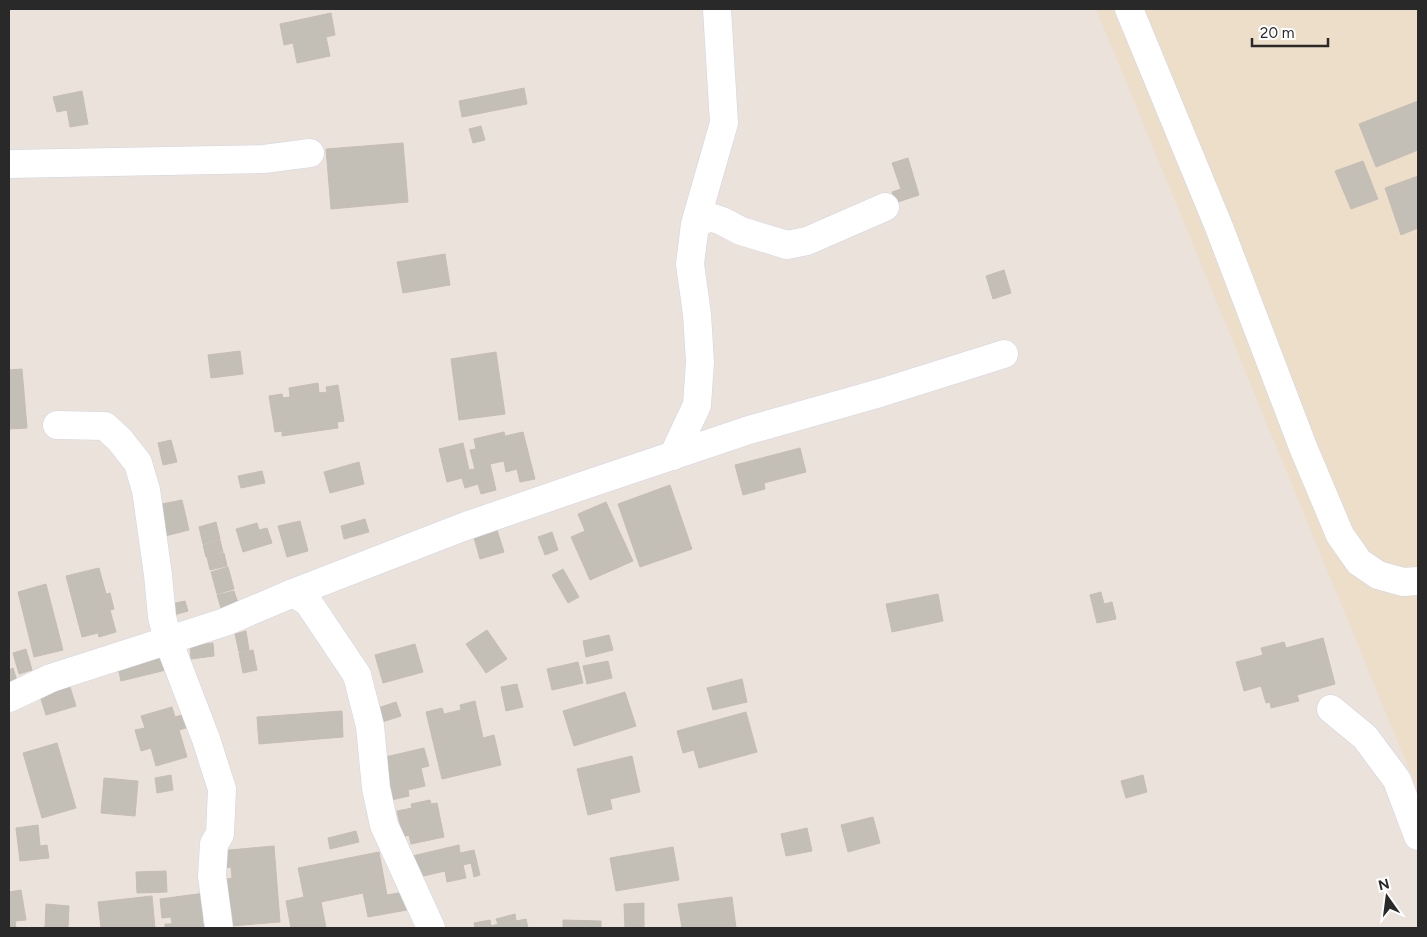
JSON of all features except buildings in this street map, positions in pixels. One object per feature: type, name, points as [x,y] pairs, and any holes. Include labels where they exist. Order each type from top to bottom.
[{"type":"street","points":[[673,456],[697,404],[700,362],[697,314],[690,264],[695,224],[724,123],[717,9]]},
{"type":"street","points":[[1129,9],[1220,227],[1303,447],[1340,535],[1359,562],[1378,575],[1403,582],[1418,581]]},
{"type":"street","points":[[9,164],[264,159],[310,153]]},
{"type":"street","points":[[695,224],[710,217],[722,221],[741,232],[788,245],[808,240],[885,207]]},
{"type":"street","points":[[9,698],[51,678],[225,622],[293,593],[463,527],[750,430],[880,393],[1004,354]]},
{"type":"street","points":[[57,425],[105,426],[120,440],[138,463],[146,490],[162,617],[168,640],[206,739],[222,789],[220,834],[214,844],[212,876],[219,928]]},
{"type":"street","points":[[293,593],[308,602],[356,675],[370,726],[376,788],[384,825],[431,928]]},
{"type":"street","points":[[1331,710],[1365,737],[1396,780],[1418,836]]},
{"type":"shaded area","points":[[1096,9],[1418,9],[1418,791]]}]
